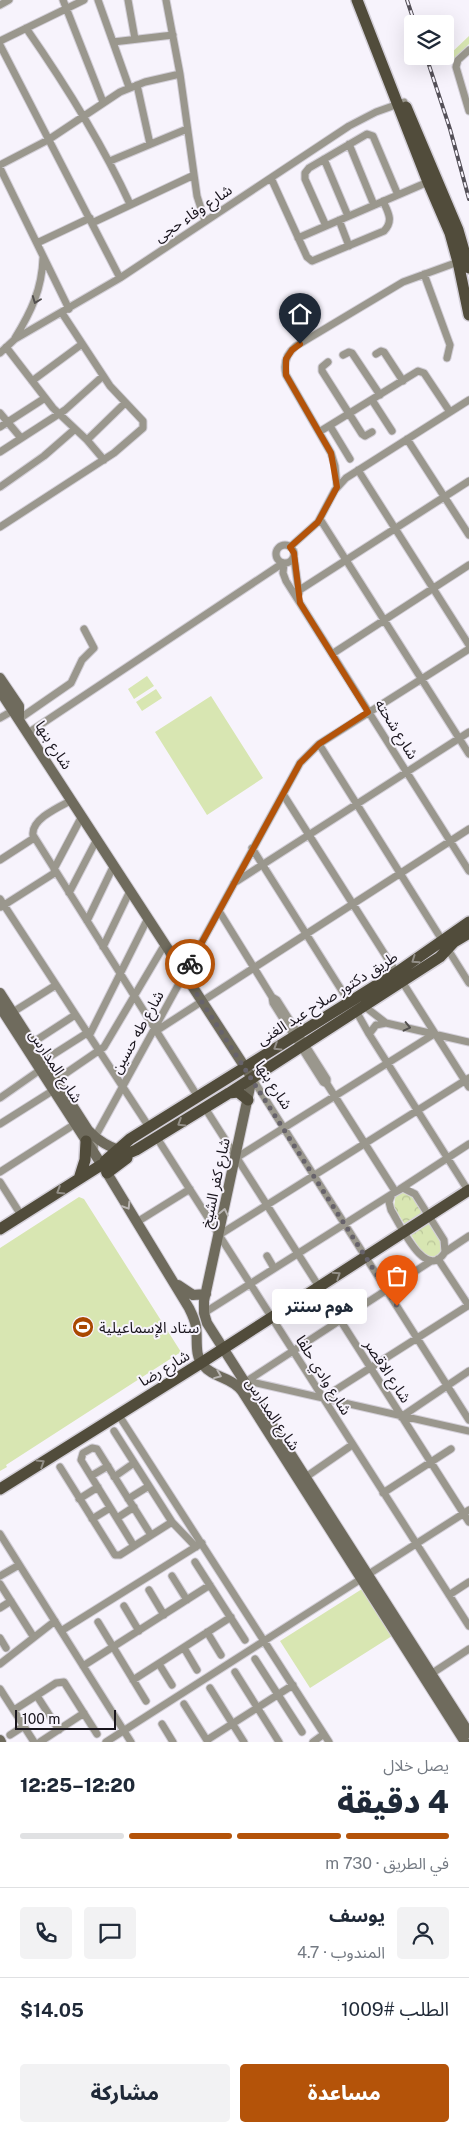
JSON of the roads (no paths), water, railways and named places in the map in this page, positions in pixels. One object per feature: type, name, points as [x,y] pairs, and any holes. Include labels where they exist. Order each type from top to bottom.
[{"type":"main road","points":[[357,0],[400,103],[428,182],[450,233],[469,315]]},
{"type":"main road","points":[[364,0],[373,36]]},
{"type":"main road","points":[[400,103],[467,250],[469,268]]},
{"type":"main road","name":"شارع بنها","points":[[0,678],[19,706],[17,716]]},
{"type":"main road","name":"شارع بنها","points":[[0,691],[252,1078]]},
{"type":"main road","name":"طريق دكتور صلاح عبد الغنى","points":[[448,944],[469,922]]},
{"type":"main road","name":"طريق دكتور صلاح عبد الغنى","points":[[0,1229],[79,1179],[104,1169],[229,1093],[303,1045],[448,944],[469,933]]},
{"type":"main road","points":[[448,944],[469,941]]},
{"type":"main road","name":"شارع المدارس","points":[[0,993],[32,1043],[42,1066]]},
{"type":"main road","name":"شارع المدارس","points":[[0,1007],[88,1130],[94,1153],[192,1314],[197,1334],[198,1355],[201,1363],[206,1369],[229,1379],[239,1388],[302,1480],[364,1577],[465,1742]]},
{"type":"main road","name":"طريق دكتور صلاح عبد الغنى","points":[[104,1169],[116,1149],[148,1127],[296,1035],[356,1007]]},
{"type":"main road","name":"شارع كفر الشيخ","points":[[206,1294],[252,1078]]},
{"type":"main road","name":"شارع المدارس","points":[[56,1085],[75,1124],[91,1139],[116,1149],[136,1150]]},
{"type":"main road","points":[[229,1093],[238,1092],[248,1100]]},
{"type":"main road","points":[[79,1179],[91,1139]]},
{"type":"main road","name":"شارع رضا","points":[[0,1489],[469,1191]]},
{"type":"main road","points":[[172,1279],[189,1293],[206,1294]]},
{"type":"main road","name":"شارع المدارس","points":[[206,1294],[204,1313],[209,1328],[245,1380],[302,1480]]},
{"type":"main road","name":"شارع المدارس","points":[[364,1577],[469,1733]]},
{"type":"street","points":[[0,5],[9,0]]},
{"type":"street","points":[[62,0],[103,102]]},
{"type":"street","points":[[0,41],[84,0]]},
{"type":"street","points":[[98,0],[113,42],[133,86],[150,144]]},
{"type":"street","points":[[128,0],[135,39]]},
{"type":"street","points":[[166,0],[180,74],[197,196],[206,221]]},
{"type":"street","points":[[26,28],[84,116],[110,161],[130,204]]},
{"type":"street","points":[[113,42],[173,35]]},
{"type":"street","points":[[0,45],[120,278]]},
{"type":"street","points":[[469,50],[456,63],[469,111]]},
{"type":"street","points":[[0,527],[104,460],[142,430],[144,423],[103,376],[82,344],[65,311],[43,255],[0,167],[48,140],[103,102],[133,86],[180,74]]},
{"type":"street","name":"شارع وفاء حجى","points":[[0,353],[14,339],[120,278],[353,124],[400,103]]},
{"type":"street","points":[[110,161],[187,129]]},
{"type":"street","points":[[326,226],[305,177],[307,169],[367,134],[372,135],[398,195]]},
{"type":"street","points":[[349,144],[374,205]]},
{"type":"street","points":[[324,159],[348,216]]},
{"type":"street","points":[[37,243],[194,175]]},
{"type":"street","points":[[271,178],[307,257],[312,261],[382,233],[389,227],[391,218],[384,201]]},
{"type":"street","points":[[298,238],[428,182]]},
{"type":"street","points":[[339,220],[349,246]]},
{"type":"street","points":[[14,339],[36,299],[42,274],[43,255]]},
{"type":"street","points":[[337,487],[333,459],[286,375],[285,364],[288,354],[296,346],[398,285],[458,262]]},
{"type":"street","points":[[424,274],[450,345],[447,358]]},
{"type":"street","points":[[32,381],[82,344]]},
{"type":"street","points":[[6,347],[45,398],[104,460]]},
{"type":"street","points":[[376,354],[381,351],[384,352],[402,381]]},
{"type":"street","points":[[343,356],[349,352],[352,353],[380,395]]},
{"type":"street","points":[[328,362],[322,367],[322,371],[349,414],[363,435],[365,436],[372,432]]},
{"type":"street","points":[[319,432],[416,372],[422,372],[450,412]]},
{"type":"street","points":[[0,452],[59,414],[103,376]]},
{"type":"street","points":[[0,427],[45,398]]},
{"type":"street","points":[[372,400],[392,431]]},
{"type":"street","points":[[284,563],[277,558],[278,550],[285,546],[290,547],[320,519],[337,487],[358,470],[469,400]]},
{"type":"street","points":[[87,440],[125,403]]},
{"type":"street","points":[[0,413],[22,438]]},
{"type":"street","points":[[330,426],[350,459]]},
{"type":"street","points":[[0,487],[44,456],[75,429]]},
{"type":"street","points":[[408,439],[469,535]]},
{"type":"street","points":[[358,470],[469,647]]},
{"type":"street","points":[[298,591],[469,481]]},
{"type":"street","points":[[320,519],[469,754]]},
{"type":"street","points":[[28,732],[284,563],[290,562],[294,558],[290,547]]},
{"type":"street","name":"شارع شحته","points":[[294,558],[300,603]]},
{"type":"street","name":"شارع شحته","points":[[284,563],[284,578],[469,872]]},
{"type":"street","points":[[332,654],[469,565]]},
{"type":"street","points":[[0,718],[17,716],[75,679],[82,660],[94,648],[84,629]]},
{"type":"street","name":"شارع طه حسين","points":[[91,1139],[123,1088],[232,884],[300,763],[319,744],[469,647]]},
{"type":"street","points":[[232,884],[469,732]]},
{"type":"street","points":[[319,744],[400,873],[448,944],[469,983]]},
{"type":"street","points":[[219,1235],[417,1111],[468,1082],[434,1034],[283,794]]},
{"type":"street","points":[[72,800],[35,824],[32,829],[34,838],[198,1097]]},
{"type":"street","points":[[82,816],[55,871],[1,904],[148,1127]]},
{"type":"street","points":[[155,1030],[469,829]]},
{"type":"street","points":[[0,860],[34,838]]},
{"type":"street","points":[[69,893],[97,839]]},
{"type":"street","points":[[252,848],[306,934],[356,1007],[369,1034],[469,1191]]},
{"type":"street","points":[[87,921],[114,866]]},
{"type":"street","points":[[103,947],[130,891]]},
{"type":"street","points":[[218,911],[272,997],[277,1000],[296,1035],[327,1079],[327,1084],[396,1191]]},
{"type":"street","points":[[0,1098],[88,1034],[148,918]]},
{"type":"street","points":[[0,1124],[56,1085],[106,1045],[165,944]]},
{"type":"street","points":[[12,1012],[56,985]]},
{"type":"street","points":[[356,1007],[386,1023],[469,1042]]},
{"type":"street","points":[[32,1043],[75,1015]]},
{"type":"street","points":[[369,1034],[376,1025],[386,1023]]},
{"type":"street","points":[[236,1158],[434,1034]]},
{"type":"street","name":"شارع بنها","points":[[252,1078],[469,1420]]},
{"type":"street","name":"شارع الاقصر","points":[[205,1108],[296,1254],[430,1462],[466,1512],[469,1522]]},
{"type":"street","points":[[0,1172],[75,1124]]},
{"type":"street","name":"شارع وادي حلفا","points":[[157,1138],[352,1446],[469,1626]]},
{"type":"street","points":[[204,1313],[469,1144]]},
{"type":"street","points":[[0,1182],[21,1216]]},
{"type":"street","points":[[136,1222],[190,1189]]},
{"type":"street","points":[[396,1191],[412,1191],[444,1240],[445,1252]]},
{"type":"street","points":[[323,1398],[469,1305],[435,1260],[420,1256],[390,1206],[396,1191]]},
{"type":"street","points":[[245,1380],[293,1352],[469,1236]]},
{"type":"street","points":[[267,1256],[274,1268]]},
{"type":"street","points":[[401,1417],[469,1371]]},
{"type":"street","points":[[245,1380],[469,1431]]},
{"type":"street","points":[[118,1414],[199,1545],[329,1742]]},
{"type":"street","points":[[114,1431],[172,1522],[199,1545]]},
{"type":"street","points":[[302,1480],[352,1446]]},
{"type":"street","points":[[134,1546],[81,1459],[83,1453],[91,1448],[96,1448],[151,1535]]},
{"type":"street","points":[[383,1493],[451,1449]]},
{"type":"street","points":[[114,1476],[134,1463]]},
{"type":"street","points":[[91,1476],[108,1466]]},
{"type":"street","points":[[60,1467],[115,1554],[120,1555],[172,1522]]},
{"type":"street","points":[[128,1499],[149,1486]]},
{"type":"street","points":[[80,1498],[98,1487]]},
{"type":"street","points":[[92,1519],[110,1508]]},
{"type":"street","points":[[117,1518],[134,1508]]},
{"type":"street","points":[[106,1742],[466,1512]]},
{"type":"street","points":[[0,1534],[132,1742]]},
{"type":"street","points":[[61,1631],[199,1545]]},
{"type":"street","points":[[195,1562],[245,1640]]},
{"type":"street","points":[[0,1576],[19,1565]]},
{"type":"street","points":[[172,1576],[187,1600]]},
{"type":"street","points":[[449,1595],[469,1582]]},
{"type":"street","points":[[0,1584],[33,1636]]},
{"type":"street","points":[[84,1666],[210,1585]]},
{"type":"street","points":[[149,1590],[164,1615]]},
{"type":"street","points":[[0,1608],[11,1601]]},
{"type":"street","points":[[124,1606],[139,1630]]},
{"type":"street","points":[[133,1680],[230,1618]]},
{"type":"street","points":[[0,1664],[55,1620]]},
{"type":"street","points":[[98,1622],[146,1702]]},
{"type":"street","points":[[207,1632],[221,1655]]},
{"type":"street","points":[[0,1638],[6,1648]]},
{"type":"street","points":[[184,1648],[197,1670]]},
{"type":"street","points":[[430,1674],[469,1648]]},
{"type":"street","points":[[255,1659],[302,1732]]},
{"type":"street","points":[[159,1664],[172,1685]]},
{"type":"street","points":[[235,1672],[279,1742]]},
{"type":"street","points":[[14,1710],[56,1683],[64,1682],[97,1734]]},
{"type":"street","points":[[184,1704],[208,1741],[293,1685]]},
{"type":"street","points":[[210,1688],[244,1742]]},
{"type":"street","points":[[0,1689],[34,1742]]},
{"type":"street","points":[[37,1696],[59,1730]]},
{"type":"street","points":[[40,1742],[84,1713]]},
{"type":"street","points":[[162,1724],[173,1742]]},
{"type":"street","points":[[4,1739],[24,1726]]},
{"type":"street","points":[[312,1742],[324,1734]]},
{"type":"railway","points":[[407,0],[412,15]]},
{"type":"railway","points":[[429,65],[450,129],[469,199]]},
{"type":"place","name":"هوم سنتر","points":[[397,1306]]},
{"type":"place","name":"ستاد الإسماعيلية","points":[[83,1327]]}]
